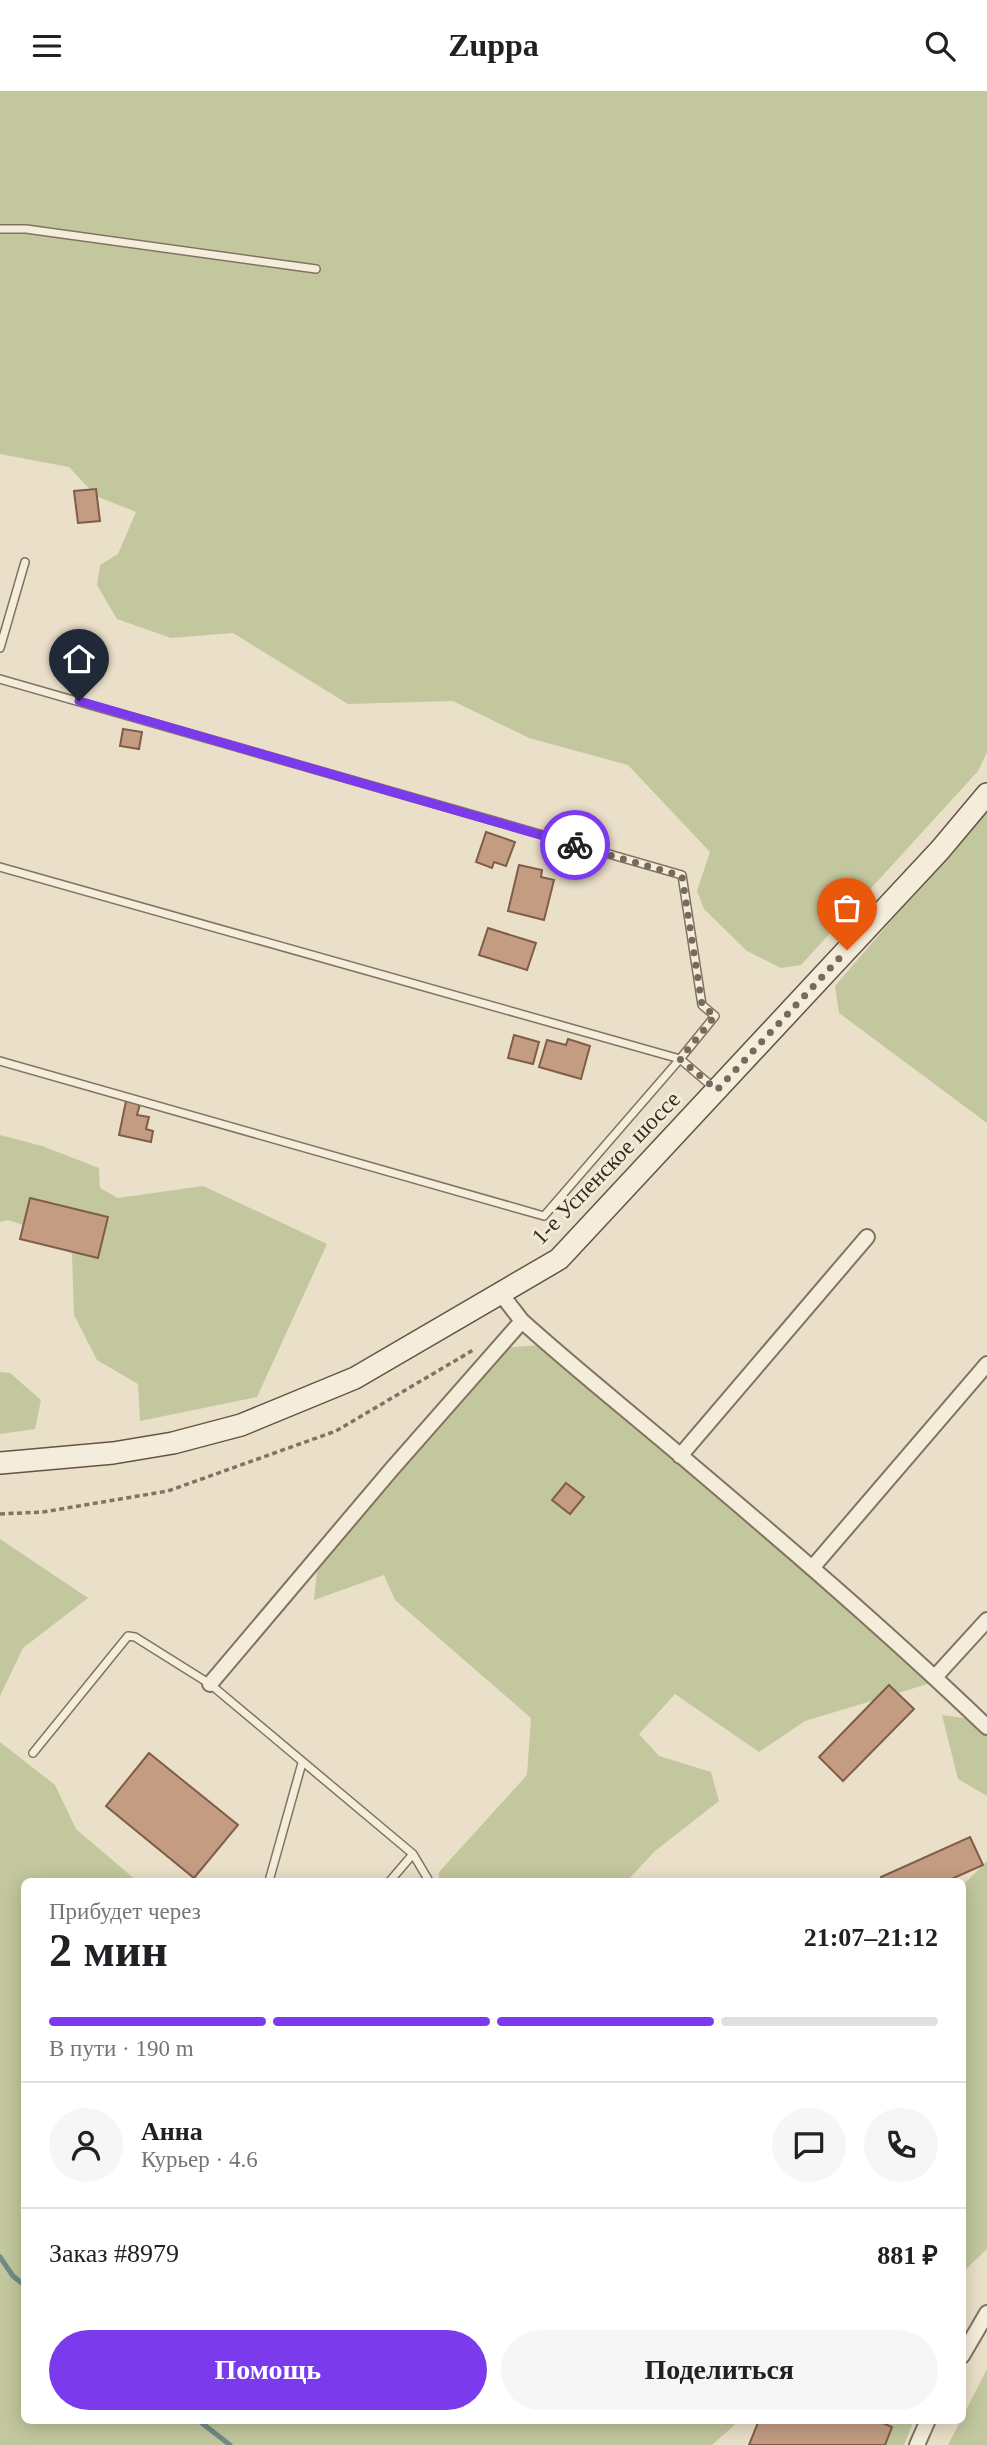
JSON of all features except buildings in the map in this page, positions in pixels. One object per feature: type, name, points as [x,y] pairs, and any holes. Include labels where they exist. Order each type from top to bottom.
[{"type":"main road","name":"1-е Успенское шоссе","points":[[0,1464],[113,1453],[173,1443],[241,1425],[355,1378],[559,1259],[940,850],[987,794]]},
{"type":"street","points":[[680,1455],[867,1237]]},
{"type":"street","points":[[502,1294],[522,1321],[580,1373],[812,1568],[987,1727]]},
{"type":"street","points":[[210,1684],[391,1470],[522,1321]]},
{"type":"street","points":[[812,1568],[987,1364]]},
{"type":"street","points":[[935,1677],[987,1620]]},
{"type":"street","points":[[966,2349],[987,2313]]},
{"type":"street","points":[[918,2445],[927,2424]]},
{"type":"lane","points":[[0,229],[26,229],[316,269]]},
{"type":"lane","points":[[0,647],[24,562]]},
{"type":"lane","points":[[0,679],[682,876],[702,1005],[715,1016],[544,1216],[0,1061]]},
{"type":"lane","points":[[0,867],[680,1059],[717,1090]]},
{"type":"lane","points":[[33,1753],[128,1636],[135,1637],[210,1684],[413,1854],[427,1878]]},
{"type":"lane","points":[[271,1878],[302,1763]]},
{"type":"lane","points":[[393,1878],[413,1854]]},
{"type":"path","points":[[0,1514],[43,1512],[168,1491],[336,1431],[475,1348]]},
{"type":"green space","points":[[0,91],[987,91],[987,752],[978,771],[801,965],[781,968],[747,951],[704,909],[697,891],[710,852],[628,765],[529,738],[453,701],[348,704],[233,633],[171,638],[117,619],[97,585],[100,565],[118,554],[136,512],[96,496],[69,467],[0,454]]},
{"type":"green space","points":[[987,809],[987,1123],[839,1013],[835,986]]},
{"type":"green space","points":[[0,1135],[42,1146],[99,1168],[100,1188],[118,1198],[203,1186],[327,1244],[257,1397],[140,1421],[138,1384],[97,1360],[74,1315],[72,1254],[62,1238],[8,1220],[0,1222]]},
{"type":"green space","points":[[540,1345],[915,1659],[931,1683],[805,1721],[759,1752],[675,1694],[639,1734],[659,1756],[711,1772],[719,1801],[655,1851],[630,1878],[439,1878],[439,1872],[527,1775],[531,1718],[395,1600],[384,1575],[314,1600],[317,1570],[500,1348]]},
{"type":"green space","points":[[0,1372],[10,1373],[41,1400],[35,1429],[0,1434]]},
{"type":"green space","points":[[0,1539],[88,1598],[23,1648],[0,1696]]},
{"type":"green space","points":[[942,1715],[971,1719],[987,1730],[987,1796],[958,1779]]},
{"type":"green space","points":[[0,1742],[55,1785],[76,1829],[133,1878],[21,1878],[21,2424],[736,2424],[712,2445],[0,2445]]},
{"type":"green space","points":[[987,1861],[987,2249],[966,2269],[966,1882]]},
{"type":"green space","points":[[987,2369],[987,2445],[948,2445],[959,2424],[966,2424],[966,2410]]},
{"type":"green space","points":[[875,2424],[912,2424],[904,2445],[884,2445]]},
{"type":"waterway","points":[[0,2257],[21,2283]]},
{"type":"waterway","points":[[203,2424],[230,2445]]},
{"type":"way so far","points":[[575,845],[682,876],[702,1005],[715,1016],[680,1059],[717,1090],[847,950]]},
{"type":"route","points":[[79,701],[575,845]]}]
